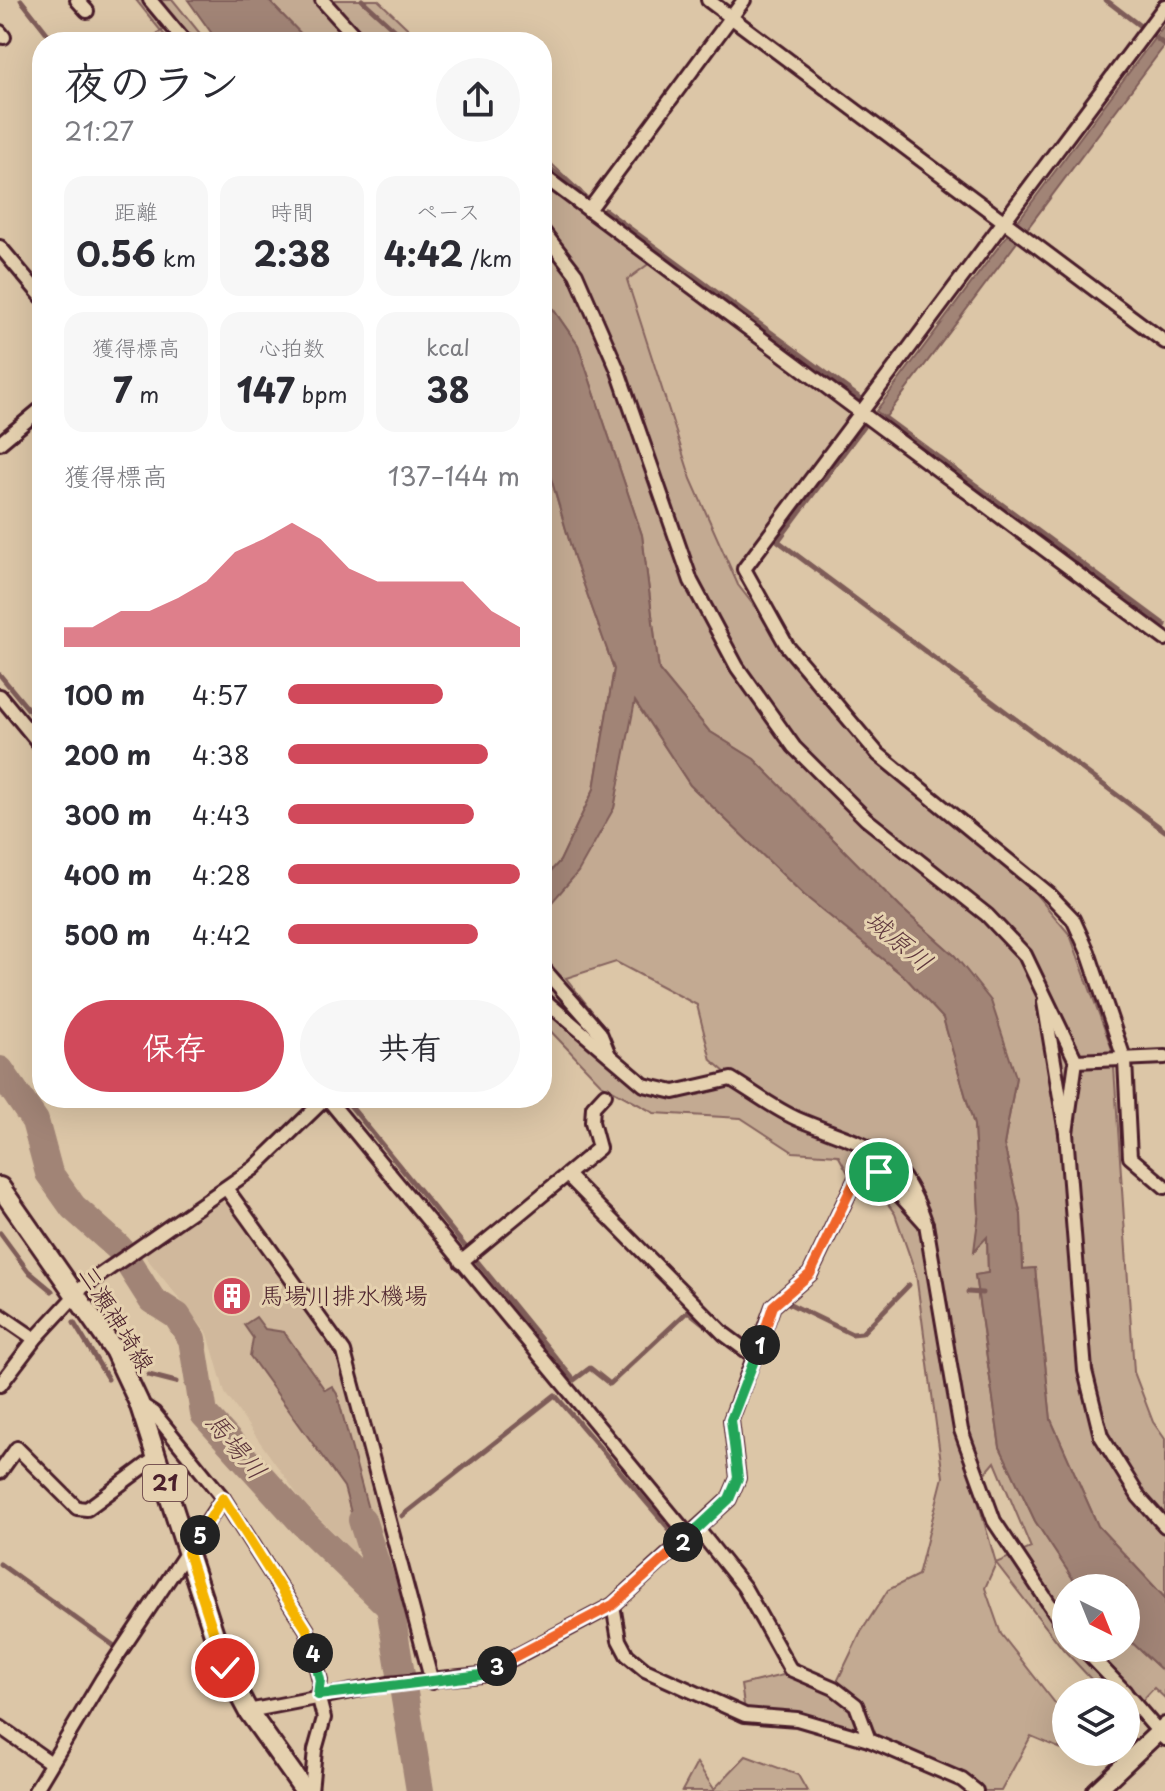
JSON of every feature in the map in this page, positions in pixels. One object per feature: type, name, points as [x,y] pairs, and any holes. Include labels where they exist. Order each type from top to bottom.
[{"type":"main road","name":"三瀬神埼線","points":[[0,1187],[114,1350],[139,1403],[225,1668],[248,1711],[305,1791]]},
{"type":"main road","points":[[1096,1791],[1163,1732]]},
{"type":"street","points":[[77,0],[87,11]]},
{"type":"street","points":[[150,0],[177,32]]},
{"type":"street","points":[[322,0],[352,32]]},
{"type":"street","points":[[708,0],[1165,342]]},
{"type":"street","points":[[589,210],[744,0]]},
{"type":"street","points":[[1165,6],[744,569],[787,646],[878,754],[1049,894],[1073,919],[1088,952],[1125,1061],[1130,1157],[1165,1187]]},
{"type":"street","points":[[344,23],[356,32]]},
{"type":"street","points":[[552,182],[1165,639]]},
{"type":"street","points":[[552,243],[576,274],[617,368],[691,581],[737,667],[794,747],[866,819],[987,915],[1025,955],[1076,1061],[1066,1133]]},
{"type":"street","points":[[0,247],[32,285]]},
{"type":"street","points":[[0,443],[32,416]]},
{"type":"street","points":[[0,696],[32,735]]},
{"type":"street","points":[[552,978],[600,1033],[610,1058]]},
{"type":"street","points":[[1041,983],[1066,1133],[1085,1371],[1101,1436],[1139,1497],[1165,1526]]},
{"type":"street","points":[[552,1007],[644,1085],[674,1092],[731,1079],[798,1119],[861,1141],[891,1161],[917,1198],[926,1224],[961,1430],[994,1521],[1052,1608]]},
{"type":"street","points":[[1076,1061],[1165,1057]]},
{"type":"street","points":[[461,1262],[599,1148],[592,1122],[593,1107],[605,1094]]},
{"type":"street","points":[[0,1385],[35,1339],[84,1286],[254,1168],[317,1108]]},
{"type":"street","points":[[335,1108],[461,1262],[744,1587],[790,1669],[834,1688],[856,1705],[869,1740]]},
{"type":"street","points":[[248,1711],[318,1695],[388,1684],[481,1675],[613,1605],[729,1499],[738,1478],[731,1420],[773,1306],[810,1274],[858,1174],[868,1167],[879,1172],[926,1224]]},
{"type":"street","points":[[567,1175],[724,1334],[755,1357]]},
{"type":"street","points":[[226,1188],[344,1352],[432,1682]]},
{"type":"street","points":[[0,1315],[35,1339]]},
{"type":"street","points":[[139,1403],[154,1413],[223,1498],[307,1630],[320,1680],[318,1695],[324,1718],[315,1750],[311,1791]]},
{"type":"street","points":[[0,1472],[17,1448],[77,1508],[87,1509],[157,1457]]},
{"type":"street","points":[[35,1791],[102,1679],[223,1498]]},
{"type":"street","points":[[613,1605],[619,1640],[627,1655],[645,1670],[745,1715],[797,1719],[869,1740],[962,1780],[976,1791]]},
{"type":"street","points":[[1096,1662],[1111,1678]]},
{"type":"street","points":[[1140,1708],[1163,1732]]},
{"type":"street","points":[[0,1727],[51,1763]]},
{"type":"shaded area","points":[[136,0],[173,0],[199,32],[183,32],[177,25],[161,31]]},
{"type":"shaded area","points":[[268,0],[378,0],[412,32],[299,32]]},
{"type":"shaded area","points":[[552,164],[601,210],[662,254],[627,280],[691,479],[738,585],[874,761],[1035,893],[1070,935],[1113,1052],[1134,1372],[1153,1422],[1165,1439],[1165,1598],[1098,1526],[1051,1420],[1035,1268],[1023,1269],[1021,1215],[1004,1145],[1016,1077],[955,956],[900,907],[754,759],[709,731],[659,670],[642,535],[578,345],[552,307]]},
{"type":"shaded area","points":[[662,254],[868,410],[738,585],[691,479],[627,279]]},
{"type":"shaded area","points":[[552,481],[574,557],[614,669],[594,789],[560,861],[552,870]]},
{"type":"shaded area","points":[[634,700],[690,785],[804,895],[906,978],[943,1018],[974,1125],[979,1213],[975,1249],[987,1236],[988,1273],[975,1275],[1000,1447],[1035,1521],[1070,1574],[1052,1574],[1052,1635],[996,1563],[985,1588],[1001,1634],[1052,1699],[1052,1745],[1031,1736],[1001,1791],[985,1791],[955,1771],[802,1714],[745,1711],[741,1685],[783,1675],[836,1684],[861,1632],[888,1590],[918,1575],[943,1477],[916,1274],[895,1214],[868,1176],[848,1173],[838,1155],[793,1152],[741,1118],[654,1113],[601,1084],[552,1033],[552,900],[614,808]],"holes":[[[616,962],[697,1005],[711,1060],[726,1073],[670,1086],[650,1082],[617,1054],[606,1029],[566,978]],[[995,1462],[1031,1548],[996,1563],[974,1487]]]},
{"type":"shaded area","points":[[218,1201],[228,1203],[338,1355],[382,1533],[354,1553],[302,1501],[225,1393],[208,1334],[144,1255]]},
{"type":"shaded area","points":[[1140,1650],[1165,1673],[1165,1698],[1154,1688],[1140,1703],[1140,1678],[1090,1678],[1075,1662],[1140,1662]]},
{"type":"shaded area","points":[[746,1756],[798,1775],[807,1791],[682,1791],[697,1763],[714,1789]]},
{"type":"water","points":[[188,0],[268,0],[299,32],[211,32]]},
{"type":"water","points":[[1165,24],[1165,45],[885,418],[876,411]]},
{"type":"water","name":"城原川","points":[[552,307],[578,345],[642,535],[659,670],[709,731],[754,759],[900,907],[955,956],[991,1001],[1016,1077],[1004,1145],[1021,1215],[1023,1269],[1035,1268],[1051,1420],[1098,1526],[1165,1598],[1165,1673],[1140,1650],[1140,1574],[1070,1574],[1035,1521],[1000,1447],[975,1275],[988,1273],[987,1237],[974,1251],[979,1213],[974,1125],[943,1018],[906,978],[804,895],[690,785],[635,701],[614,808],[578,872],[552,902],[552,870],[560,861],[594,789],[614,669],[574,557],[552,481]]},
{"type":"water","points":[[256,1317],[265,1329],[284,1332],[325,1390],[332,1386],[337,1394],[380,1554],[362,1553],[344,1487],[250,1356],[253,1338],[244,1325]]},
{"type":"waterway","points":[[21,0],[46,32]]},
{"type":"waterway","points":[[362,0],[397,32]]},
{"type":"waterway","points":[[1106,0],[1165,45]]},
{"type":"waterway","points":[[552,170],[580,192]]},
{"type":"waterway","points":[[605,210],[860,398]]},
{"type":"waterway","points":[[885,418],[1165,625]]},
{"type":"waterway","points":[[863,427],[778,541],[1165,831]]},
{"type":"waterway","points":[[0,675],[32,714]]},
{"type":"waterway","name":"馬場川","points":[[0,1070],[35,1121],[49,1173],[73,1207],[119,1248],[152,1300],[177,1316],[192,1339],[204,1414],[304,1524],[390,1607],[420,1791]]},
{"type":"waterway","points":[[352,1108],[574,1380],[590,1368],[610,1384],[688,1311],[735,1349]]},
{"type":"waterway","points":[[0,1233],[28,1271],[52,1291]]},
{"type":"waterway","points":[[790,1304],[852,1334],[862,1333],[909,1285]]},
{"type":"waterway","points":[[968,1292],[982,1293]]},
{"type":"waterway","points":[[74,1323],[108,1379]]},
{"type":"waterway","points":[[149,1375],[176,1382]]},
{"type":"waterway","points":[[187,1385],[199,1388]]},
{"type":"waterway","points":[[402,1516],[555,1395],[670,1530]]},
{"type":"waterway","points":[[362,1520],[388,1602]]},
{"type":"waterway","points":[[0,1564],[113,1645]]},
{"type":"place","name":"馬場川排水機場","points":[[232,1296]]},
{"type":"route","points":[[225,1668],[188,1553],[223,1498],[260,1551],[307,1630],[320,1680],[318,1695],[481,1675],[613,1605],[729,1499],[738,1478],[731,1444],[731,1420],[773,1306],[810,1274],[858,1174],[868,1167],[879,1172]]}]
